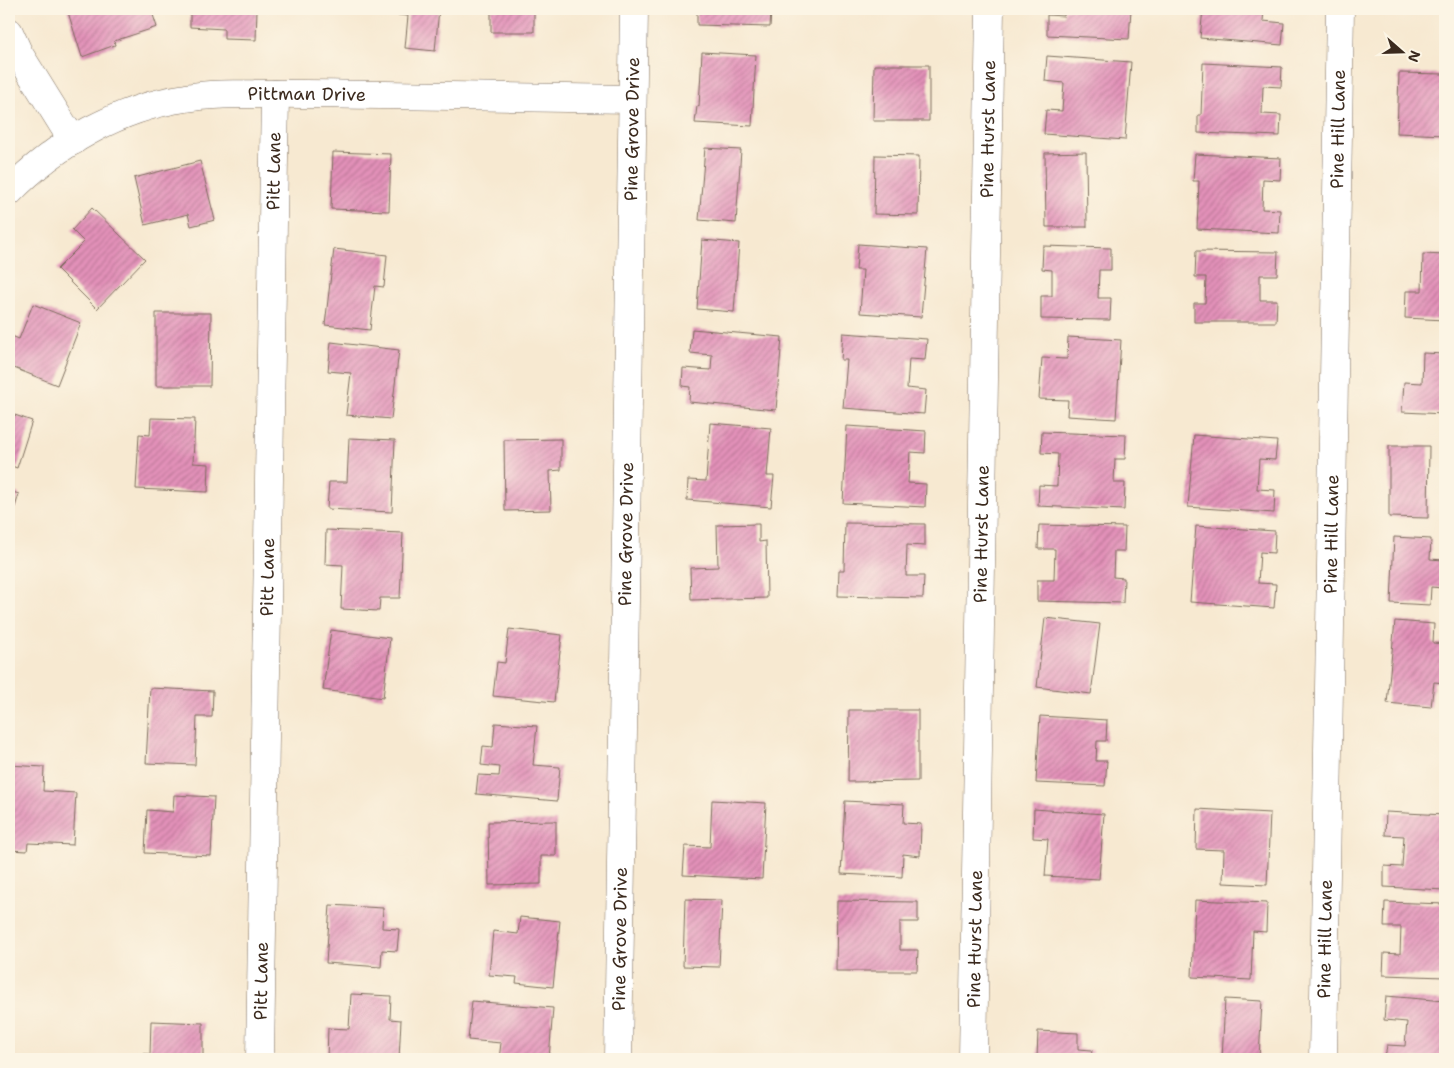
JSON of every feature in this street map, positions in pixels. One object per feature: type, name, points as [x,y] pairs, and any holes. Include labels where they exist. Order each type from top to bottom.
[{"type":"street","name":"Pine Grove Drive","points":[[618,1059],[634,9]]},
{"type":"street","name":"Pine Hurst Lane","points":[[972,1059],[990,9]]},
{"type":"street","name":"Pine Hill Lane","points":[[1324,1059],[1340,9]]},
{"type":"street","points":[[9,32],[19,54],[73,140]]},
{"type":"street","name":"Pittman Drive","points":[[9,192],[37,166],[73,140],[111,120],[169,101],[209,95],[276,94],[632,99]]},
{"type":"street","name":"Pitt Lane","points":[[260,1059],[276,94]]},
{"type":"building","points":[[67,9],[151,9],[157,27],[114,41],[115,45],[82,57]]},
{"type":"building","points":[[190,9],[257,9],[256,40],[224,39],[224,29],[190,27]]},
{"type":"building","points":[[369,9],[439,9],[435,51],[405,48],[408,16],[369,12]]},
{"type":"building","points":[[491,9],[534,9],[534,32],[491,32]]},
{"type":"building","points":[[697,9],[771,9],[770,27],[697,25]]},
{"type":"building","points":[[1065,9],[1131,9],[1129,39],[1047,35],[1047,15],[1064,16]]},
{"type":"building","points":[[1203,9],[1264,9],[1263,21],[1284,23],[1282,45],[1200,38]]},
{"type":"building","points":[[702,52],[756,55],[752,126],[695,123],[697,106],[699,107]]},
{"type":"building","points":[[1047,56],[1131,62],[1125,140],[1044,134],[1046,110],[1062,111],[1064,83],[1045,81]]},
{"type":"building","points":[[1203,63],[1282,67],[1281,87],[1263,86],[1262,114],[1281,115],[1280,136],[1198,133],[1198,115],[1201,115]]},
{"type":"building","points":[[874,65],[929,65],[929,121],[873,121]]},
{"type":"building","points":[[1399,73],[1445,74],[1445,135],[1397,133]]},
{"type":"building","points":[[705,148],[741,150],[736,223],[699,220]]},
{"type":"building","points":[[333,152],[391,154],[389,211],[331,209]]},
{"type":"building","points":[[1086,152],[1087,227],[1046,227],[1045,153]]},
{"type":"building","points":[[1195,154],[1281,158],[1280,180],[1263,179],[1262,209],[1280,210],[1279,233],[1197,229],[1199,181],[1193,181]]},
{"type":"building","points":[[875,155],[919,156],[918,215],[874,214]]},
{"type":"building","points":[[200,161],[215,220],[191,226],[188,214],[145,225],[134,178]]},
{"type":"building","points":[[92,208],[145,259],[97,309],[57,269],[84,242],[72,230]]},
{"type":"building","points":[[702,240],[739,243],[734,312],[697,309]]},
{"type":"building","points":[[858,244],[927,249],[921,317],[860,313],[863,270],[856,270]]},
{"type":"building","points":[[1043,246],[1111,248],[1111,270],[1099,270],[1098,298],[1111,298],[1110,320],[1041,319],[1041,296],[1052,296],[1052,270],[1042,269]]},
{"type":"building","points":[[334,249],[387,255],[384,287],[375,286],[370,330],[325,325]]},
{"type":"building","points":[[1196,251],[1278,252],[1277,275],[1260,275],[1260,300],[1277,300],[1276,322],[1194,322],[1194,303],[1205,303],[1206,277],[1195,277]]},
{"type":"building","points":[[1423,254],[1445,255],[1445,320],[1405,318],[1406,291],[1422,291]]},
{"type":"building","points":[[33,304],[81,323],[57,385],[9,366],[9,335],[19,339]]},
{"type":"building","points":[[156,313],[211,313],[210,386],[156,386]]},
{"type":"building","points":[[692,329],[782,337],[776,410],[689,402],[690,387],[682,386],[683,368],[711,370],[712,355],[690,353]]},
{"type":"building","points":[[843,333],[927,339],[925,360],[909,359],[907,388],[926,390],[924,414],[843,408],[847,360],[841,360]]},
{"type":"building","points":[[1068,337],[1121,340],[1116,419],[1067,416],[1068,400],[1039,399],[1042,358],[1067,359]]},
{"type":"building","points":[[331,342],[399,350],[391,419],[346,415],[351,373],[328,371]]},
{"type":"building","points":[[1423,353],[1445,354],[1445,414],[1402,412],[1404,382],[1422,383]]},
{"type":"building","points":[[9,413],[32,421],[17,468],[9,465]]},
{"type":"building","points":[[151,418],[195,419],[193,463],[209,464],[208,492],[136,489],[139,434],[150,435]]},
{"type":"building","points":[[710,423],[771,428],[767,476],[774,476],[771,507],[687,500],[688,480],[706,481]]},
{"type":"building","points":[[847,426],[926,431],[925,453],[910,452],[908,483],[926,484],[925,507],[843,503]]},
{"type":"building","points":[[1042,432],[1126,435],[1125,459],[1115,459],[1114,483],[1125,483],[1124,510],[1038,506],[1039,485],[1057,486],[1058,454],[1041,453]]},
{"type":"building","points":[[1194,435],[1277,441],[1275,460],[1259,459],[1257,489],[1275,490],[1274,513],[1188,507]]},
{"type":"building","points":[[349,438],[395,440],[392,512],[327,509],[329,482],[347,482]]},
{"type":"building","points":[[561,439],[561,470],[550,471],[551,510],[505,511],[504,440]]},
{"type":"building","points":[[1389,446],[1429,446],[1428,518],[1389,517]]},
{"type":"building","points":[[9,491],[19,494],[9,527]]},
{"type":"building","points":[[845,523],[925,524],[925,546],[907,545],[906,576],[924,576],[923,598],[838,596],[839,570],[844,570]]},
{"type":"building","points":[[759,524],[759,542],[766,541],[767,598],[691,600],[690,568],[718,567],[717,525]]},
{"type":"building","points":[[1039,525],[1125,527],[1124,551],[1114,551],[1113,577],[1124,578],[1123,603],[1037,601],[1037,580],[1054,580],[1055,549],[1038,549]]},
{"type":"building","points":[[1196,526],[1275,531],[1274,553],[1260,552],[1258,583],[1276,584],[1274,608],[1190,602]]},
{"type":"building","points":[[326,530],[403,533],[400,598],[380,598],[379,611],[341,609],[343,565],[325,564]]},
{"type":"building","points":[[1394,537],[1431,539],[1430,559],[1443,560],[1442,588],[1431,587],[1430,605],[1391,603]]},
{"type":"building","points":[[1045,618],[1100,624],[1091,694],[1037,687]]},
{"type":"building","points":[[1395,621],[1434,624],[1433,643],[1445,644],[1445,683],[1434,682],[1431,707],[1387,703]]},
{"type":"building","points":[[509,629],[562,635],[554,702],[493,696],[497,662],[505,663]]},
{"type":"building","points":[[331,630],[390,638],[383,698],[323,690]]},
{"type":"building","points":[[150,688],[213,691],[212,717],[197,717],[195,765],[146,763]]},
{"type":"building","points":[[849,710],[918,710],[918,781],[848,782]]},
{"type":"building","points":[[1040,716],[1107,720],[1106,741],[1097,741],[1096,761],[1107,761],[1105,786],[1036,783]]},
{"type":"building","points":[[495,723],[537,726],[533,765],[560,767],[557,801],[476,794],[478,775],[499,776],[500,767],[481,765],[483,746],[493,747]]},
{"type":"building","points":[[9,765],[44,767],[43,791],[76,793],[73,845],[28,843],[27,851],[9,850]]},
{"type":"building","points":[[174,795],[214,797],[211,856],[145,853],[147,810],[173,812]]},
{"type":"building","points":[[712,800],[766,803],[762,879],[683,875],[685,846],[710,847]]},
{"type":"building","points":[[845,801],[904,804],[903,823],[921,824],[920,856],[903,854],[902,877],[841,874]]},
{"type":"building","points":[[1034,809],[1104,814],[1099,879],[1045,876],[1048,839],[1033,838]]},
{"type":"building","points":[[1197,809],[1270,813],[1267,885],[1223,883],[1224,850],[1196,849]]},
{"type":"building","points":[[1386,812],[1445,815],[1445,890],[1384,887],[1384,866],[1402,867],[1404,836],[1385,835]]},
{"type":"building","points":[[556,821],[556,856],[541,856],[541,884],[489,885],[488,822]]},
{"type":"building","points":[[685,899],[722,900],[719,967],[683,966]]},
{"type":"building","points":[[1195,900],[1267,903],[1266,932],[1253,931],[1251,980],[1192,977]]},
{"type":"building","points":[[837,901],[918,902],[918,922],[900,922],[900,950],[918,950],[917,971],[836,971]]},
{"type":"building","points":[[1385,902],[1445,904],[1445,977],[1383,975],[1384,953],[1400,954],[1401,927],[1384,927]]},
{"type":"building","points":[[330,905],[383,908],[382,928],[399,929],[397,951],[382,950],[381,967],[326,963]]},
{"type":"building","points":[[520,917],[560,921],[553,987],[516,983],[517,977],[489,975],[493,931],[518,934]]},
{"type":"building","points":[[351,994],[391,996],[390,1019],[401,1020],[399,1059],[327,1059],[328,1028],[349,1029]]},
{"type":"building","points":[[1386,996],[1445,1001],[1445,1059],[1385,1059],[1387,1045],[1405,1046],[1407,1022],[1384,1020]]},
{"type":"building","points":[[1225,999],[1262,1001],[1259,1059],[1222,1059]]},
{"type":"building","points":[[472,1001],[553,1008],[549,1059],[499,1059],[501,1043],[468,1040]]},
{"type":"building","points":[[151,1021],[203,1023],[203,1059],[127,1059],[127,1053],[150,1054]]},
{"type":"building","points":[[1038,1031],[1078,1033],[1078,1049],[1092,1050],[1091,1059],[1037,1059]]}]
